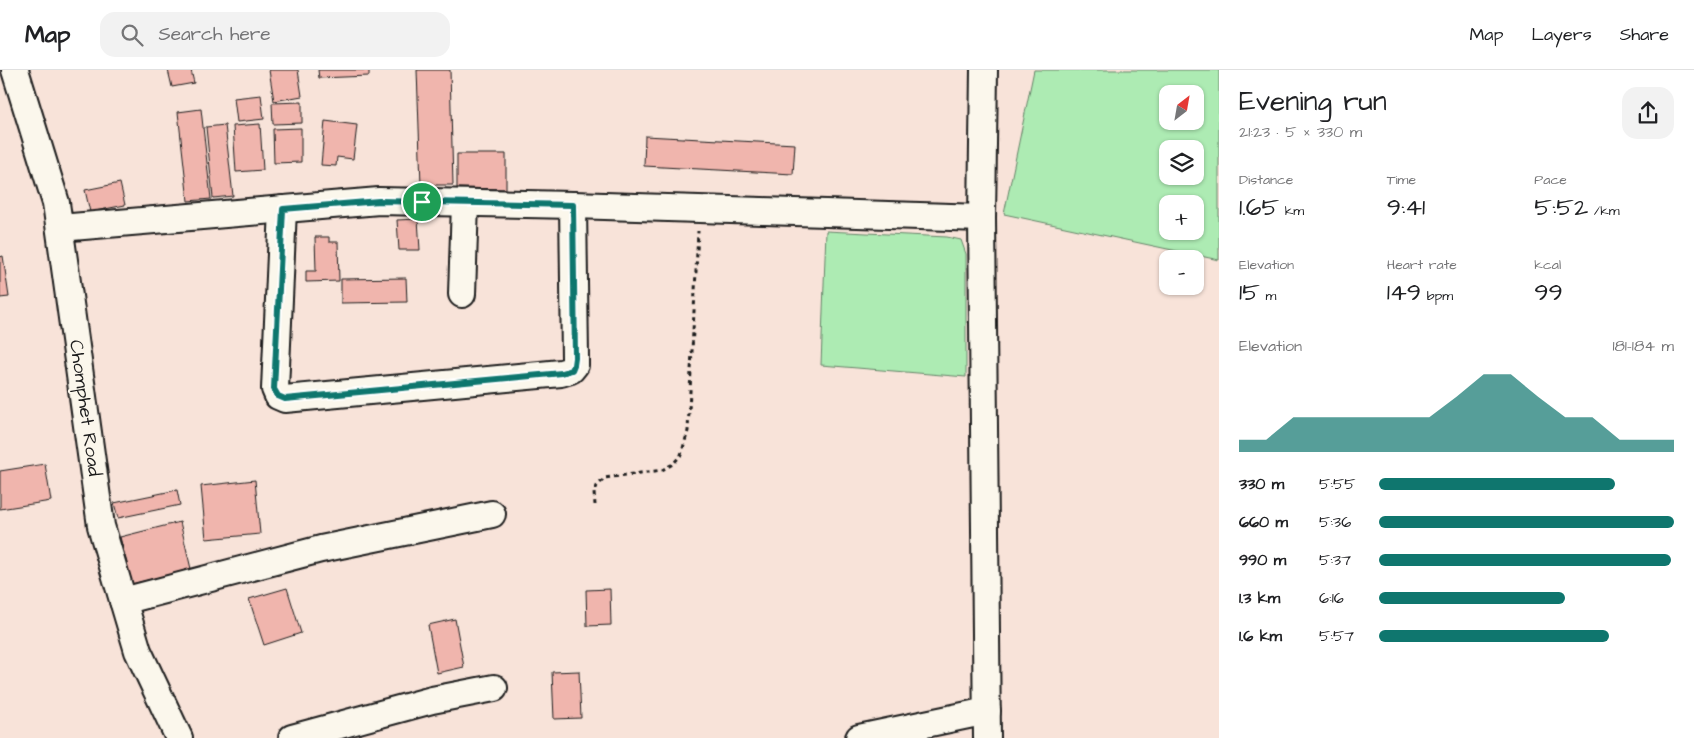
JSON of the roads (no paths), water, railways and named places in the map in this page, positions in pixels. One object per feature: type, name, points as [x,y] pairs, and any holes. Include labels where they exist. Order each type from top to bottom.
[{"type":"street","name":"Chomphet Road","points":[[15,70],[56,203],[101,526],[138,652],[179,738]]},
{"type":"street","points":[[984,70],[982,218],[987,738]]},
{"type":"street","points":[[60,228],[379,201],[982,218]]},
{"type":"street","points":[[462,294],[465,203]]},
{"type":"street","points":[[283,209],[274,389],[278,396],[285,399],[562,373],[572,370],[575,358],[573,205]]},
{"type":"street","points":[[123,601],[321,549],[492,514]]},
{"type":"street","points":[[292,738],[432,700],[494,688]]},
{"type":"street","points":[[859,738],[987,711]]}]
